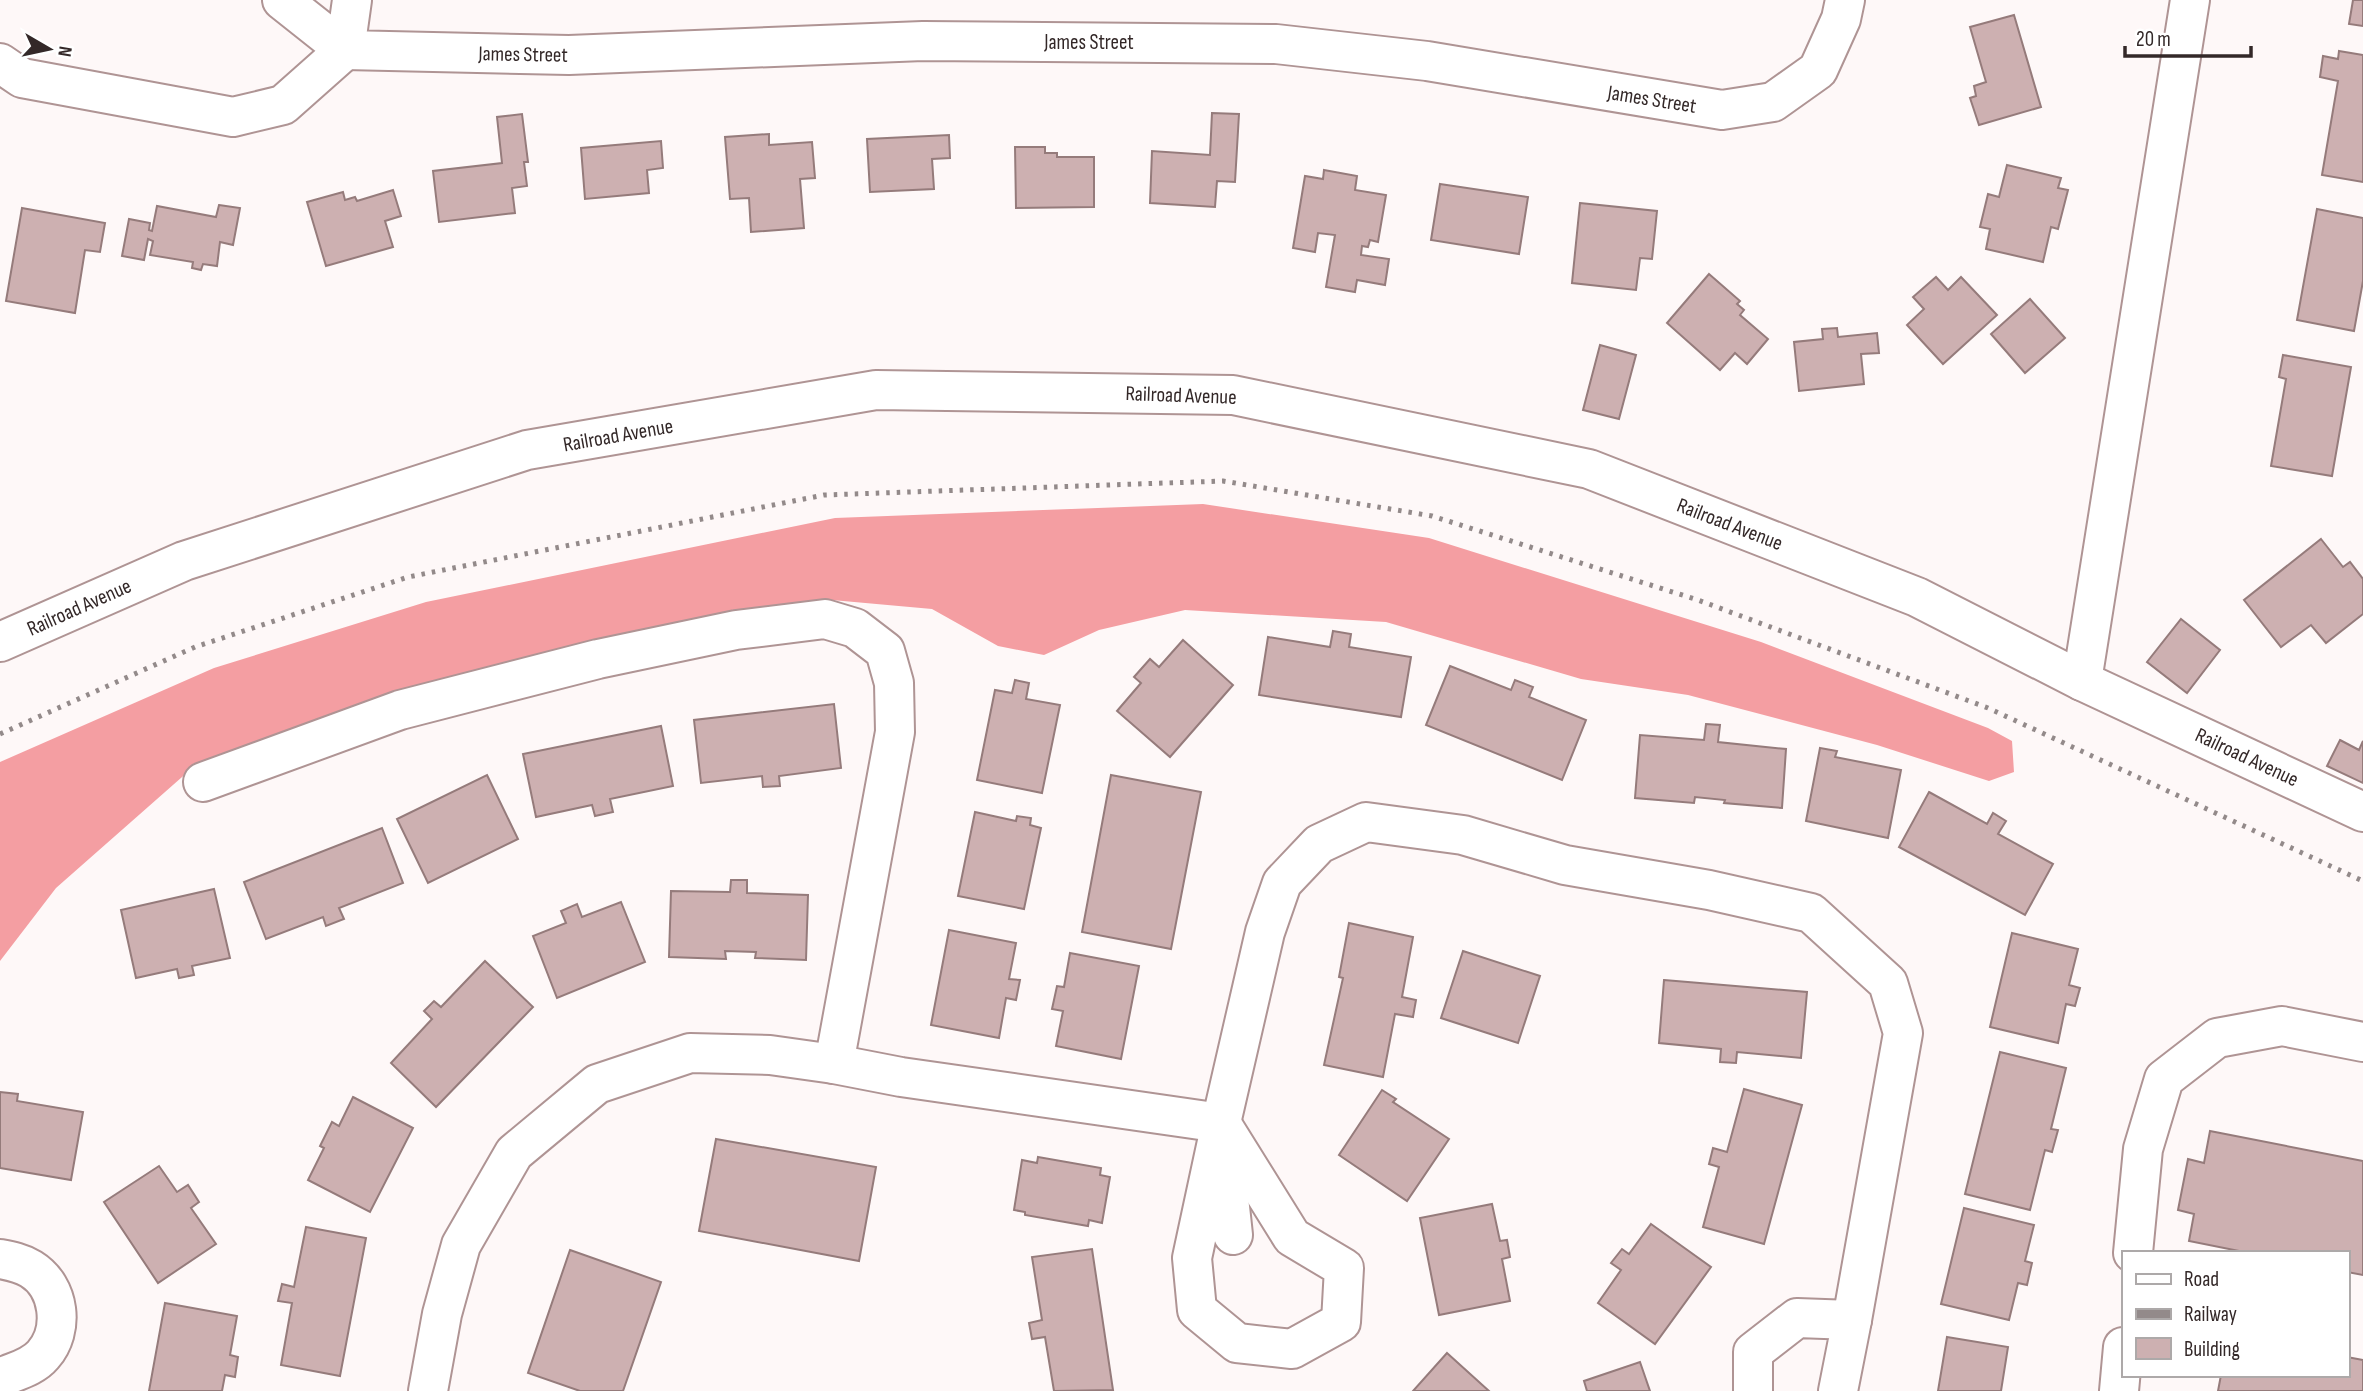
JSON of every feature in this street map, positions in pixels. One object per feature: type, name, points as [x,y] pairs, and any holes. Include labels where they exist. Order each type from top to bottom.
[{"type":"street","points":[[282,0],[345,50]]},
{"type":"street","points":[[0,63],[22,78],[233,117],[283,106],[345,50],[352,0]]},
{"type":"street","name":"James Street","points":[[345,50],[569,55],[923,41],[1276,44],[1427,61],[1723,110],[1773,102],[1818,70],[1841,19],[1845,0]]},
{"type":"street","points":[[2082,681],[2190,0]]},
{"type":"street","name":"Railroad Avenue","points":[[0,642],[184,561],[527,450],[876,390],[1233,395],[1589,469],[1917,597],[2082,681],[2363,812]]},
{"type":"street","points":[[203,782],[400,710],[598,659],[736,631],[825,619],[855,628],[885,651],[894,683],[895,732],[834,1064]]},
{"type":"street","points":[[428,1391],[442,1314],[461,1245],[514,1153],[597,1084],[690,1053],[770,1055],[901,1077],[1221,1123],[1293,1237],[1344,1268],[1341,1322],[1292,1349],[1237,1343],[1197,1310],[1192,1258],[1221,1123],[1265,932],[1282,883],[1319,844],[1366,822],[1463,835],[1565,865],[1709,890],[1811,913],[1888,983],[1903,1033],[1838,1391]]},
{"type":"street","points":[[2133,1251],[2143,1149],[2164,1079],[2217,1038],[2282,1026],[2363,1042]]},
{"type":"street","points":[[1221,1123],[1233,1235]]},
{"type":"street","points":[[0,1259],[15,1261],[32,1269],[46,1283],[55,1300],[58,1319],[53,1338],[43,1355],[28,1367],[0,1378]]},
{"type":"street","points":[[1753,1391],[1754,1352],[1797,1318],[1852,1320]]},
{"type":"street","points":[[2119,1391],[2122,1358]]},
{"type":"shaded area","points":[[1203,504],[1429,538],[1761,642],[1988,728],[2012,741],[2014,772],[1989,781],[1877,745],[1688,695],[1581,679],[1386,622],[1185,610],[1099,630],[1044,655],[998,646],[932,609],[832,600],[447,679],[190,770],[56,888],[0,961],[0,762],[214,668],[426,602],[835,518]]},
{"type":"building","points":[[2353,0],[2363,0],[2363,26],[2349,24]]},
{"type":"building","points":[[2014,15],[2041,107],[1979,125],[1970,98],[1976,96],[1974,86],[1986,82],[1970,27]]},
{"type":"building","points":[[2339,51],[2363,55],[2363,182],[2322,175],[2338,81],[2320,77],[2323,56],[2338,59]]},
{"type":"building","points":[[1212,113],[1239,114],[1235,182],[1217,181],[1215,207],[1150,203],[1152,151],[1210,155]]},
{"type":"building","points":[[522,114],[528,162],[524,162],[527,186],[512,188],[515,213],[439,222],[433,171],[502,163],[497,117]]},
{"type":"building","points":[[769,134],[769,145],[812,142],[815,178],[800,179],[804,228],[751,232],[749,198],[730,199],[725,137]]},
{"type":"building","points":[[949,135],[950,158],[932,159],[934,189],[870,192],[867,139]]},
{"type":"building","points":[[661,141],[663,168],[647,170],[649,193],[585,199],[581,148]]},
{"type":"building","points":[[1015,147],[1045,147],[1045,153],[1057,153],[1057,157],[1094,157],[1094,207],[1016,208]]},
{"type":"building","points":[[2007,165],[2061,178],[2058,188],[2068,190],[2058,229],[2051,227],[2043,262],[1986,249],[1990,229],[1980,227],[1988,194],[1999,197]]},
{"type":"building","points":[[1324,170],[1357,176],[1355,190],[1386,195],[1378,242],[1370,240],[1368,247],[1362,246],[1361,255],[1389,259],[1385,285],[1357,280],[1355,292],[1326,287],[1335,235],[1318,233],[1315,252],[1293,248],[1305,176],[1323,179]]},
{"type":"building","points":[[1440,184],[1528,197],[1519,254],[1431,240]]},
{"type":"building","points":[[393,190],[401,216],[385,221],[393,247],[326,266],[307,202],[343,192],[345,200],[355,197],[357,201]]},
{"type":"building","points":[[1580,203],[1657,211],[1652,259],[1640,258],[1636,290],[1572,283]]},
{"type":"building","points":[[219,205],[240,208],[233,245],[220,242],[217,266],[203,264],[201,270],[192,268],[193,262],[150,255],[153,241],[148,239],[144,260],[122,256],[129,219],[150,223],[149,230],[152,231],[157,206],[216,217]]},
{"type":"building","points":[[22,208],[105,223],[100,252],[85,250],[75,313],[6,301]]},
{"type":"building","points":[[2317,209],[2363,218],[2363,281],[2354,331],[2297,320]]},
{"type":"building","points":[[1709,274],[1740,301],[1737,304],[1744,310],[1740,315],[1768,339],[1747,364],[1735,353],[1720,370],[1667,323]]},
{"type":"building","points":[[1936,277],[1948,290],[1961,277],[1997,315],[1943,364],[1907,325],[1924,309],[1913,297]]},
{"type":"building","points":[[2030,299],[2065,338],[2025,373],[1991,334]]},
{"type":"building","points":[[1837,328],[1838,337],[1877,333],[1879,353],[1861,354],[1864,384],[1799,391],[1794,342],[1823,339],[1822,329]]},
{"type":"building","points":[[1600,345],[1636,355],[1619,419],[1583,410]]},
{"type":"building","points":[[2283,355],[2351,367],[2332,476],[2271,466],[2286,379],[2279,377]]},
{"type":"building","points":[[2321,539],[2343,567],[2350,562],[2363,579],[2363,614],[2326,643],[2311,625],[2281,647],[2244,600]]},
{"type":"building","points":[[2181,619],[2220,650],[2187,693],[2147,662]]},
{"type":"building","points":[[1333,631],[1351,634],[1349,647],[1411,657],[1401,717],[1259,695],[1268,637],[1330,647]]},
{"type":"building","points":[[1183,640],[1233,685],[1170,757],[1117,711],[1141,683],[1134,677],[1150,659],[1159,667]]},
{"type":"building","points":[[1450,666],[1511,690],[1515,680],[1533,687],[1529,697],[1586,720],[1562,780],[1426,725]]},
{"type":"building","points":[[1015,680],[1029,683],[1026,699],[1060,705],[1042,793],[977,780],[995,690],[1012,693]]},
{"type":"building","points":[[834,704],[841,768],[779,776],[780,786],[763,787],[762,776],[701,783],[694,720]]},
{"type":"building","points":[[1706,724],[1720,725],[1718,742],[1786,749],[1782,808],[1724,803],[1725,800],[1695,797],[1694,803],[1635,798],[1640,735],[1704,740]]},
{"type":"building","points":[[661,726],[673,786],[610,799],[613,812],[595,816],[592,805],[536,817],[523,754]]},
{"type":"building","points":[[2340,740],[2359,750],[2363,741],[2363,783],[2327,766]]},
{"type":"building","points":[[1820,748],[1837,751],[1835,757],[1901,770],[1888,838],[1806,821]]},
{"type":"building","points":[[487,775],[518,839],[428,883],[397,819]]},
{"type":"building","points":[[1111,775],[1201,792],[1171,949],[1082,932]]},
{"type":"building","points":[[1929,792],[1987,824],[1993,813],[2006,821],[1998,834],[2053,864],[2025,915],[1899,847]]},
{"type":"building","points":[[975,812],[1016,821],[1017,816],[1031,818],[1030,825],[1041,828],[1024,909],[958,896]]},
{"type":"building","points":[[382,828],[403,883],[339,908],[344,919],[326,926],[323,917],[266,939],[244,882]]},
{"type":"building","points":[[731,880],[747,880],[747,893],[808,895],[806,960],[755,958],[756,952],[725,951],[726,959],[669,957],[671,891],[730,892]]},
{"type":"building","points":[[214,889],[230,958],[192,966],[194,975],[179,978],[177,969],[136,978],[121,910]]},
{"type":"building","points":[[621,902],[645,962],[557,998],[533,936],[566,923],[561,911],[577,904],[582,917]]},
{"type":"building","points":[[1349,923],[1413,937],[1402,997],[1416,1000],[1413,1017],[1395,1014],[1383,1077],[1324,1065],[1343,978],[1339,977]]},
{"type":"building","points":[[949,930],[1016,943],[1009,979],[1020,980],[1016,1000],[1006,998],[999,1038],[931,1025]]},
{"type":"building","points":[[2012,933],[2078,949],[2069,985],[2080,988],[2075,1006],[2066,1004],[2058,1043],[1990,1027]]},
{"type":"building","points":[[1463,951],[1540,976],[1518,1043],[1441,1018]]},
{"type":"building","points":[[1070,953],[1139,966],[1121,1059],[1056,1046],[1063,1011],[1052,1009],[1057,986],[1064,987]]},
{"type":"building","points":[[485,961],[533,1007],[436,1107],[391,1063],[432,1019],[424,1011],[434,1001],[441,1007]]},
{"type":"building","points":[[1664,980],[1807,992],[1801,1058],[1737,1052],[1736,1063],[1720,1062],[1721,1049],[1659,1043]]},
{"type":"building","points":[[2000,1052],[2066,1068],[2051,1129],[2058,1130],[2052,1152],[2045,1150],[2030,1210],[1965,1194]]},
{"type":"building","points":[[1744,1089],[1802,1105],[1764,1244],[1703,1227],[1719,1167],[1709,1164],[1713,1148],[1727,1152]]},
{"type":"building","points":[[1382,1090],[1396,1099],[1393,1102],[1449,1139],[1407,1201],[1339,1155]]},
{"type":"building","points":[[0,1092],[18,1094],[17,1101],[83,1112],[71,1180],[0,1168]]},
{"type":"building","points":[[353,1097],[413,1128],[370,1212],[308,1180],[324,1148],[320,1146],[332,1122],[339,1126]]},
{"type":"building","points":[[2210,1131],[2363,1161],[2363,1275],[2349,1272],[2349,1251],[2239,1251],[2189,1241],[2194,1214],[2178,1210],[2188,1159],[2204,1163]]},
{"type":"building","points":[[716,1139],[876,1167],[859,1261],[699,1231]]},
{"type":"building","points":[[1038,1157],[1101,1168],[1100,1175],[1110,1177],[1102,1223],[1089,1220],[1088,1226],[1025,1215],[1025,1212],[1014,1210],[1022,1160],[1037,1163]]},
{"type":"building","points":[[159,1166],[177,1192],[188,1185],[199,1202],[191,1208],[216,1244],[158,1283],[104,1202]]},
{"type":"building","points":[[1492,1204],[1500,1241],[1507,1240],[1510,1257],[1502,1259],[1510,1301],[1439,1315],[1420,1218]]},
{"type":"building","points":[[1964,1208],[2034,1225],[2025,1261],[2032,1263],[2027,1285],[2018,1283],[2009,1320],[1941,1304]]},
{"type":"building","points":[[1651,1224],[1711,1267],[1655,1344],[1598,1303],[1621,1270],[1611,1263],[1622,1249],[1629,1254]]},
{"type":"building","points":[[306,1227],[366,1238],[340,1376],[281,1365],[292,1303],[278,1301],[282,1284],[294,1287]]},
{"type":"building","points":[[1092,1249],[1113,1390],[1054,1391],[1045,1337],[1032,1339],[1029,1323],[1042,1320],[1032,1257]]},
{"type":"building","points":[[570,1250],[661,1282],[623,1391],[580,1391],[528,1373]]},
{"type":"building","points":[[165,1303],[237,1316],[230,1355],[238,1357],[235,1377],[225,1375],[222,1391],[149,1391]]},
{"type":"building","points":[[1947,1337],[2008,1347],[2001,1391],[1938,1391]]},
{"type":"building","points":[[1447,1353],[1489,1391],[1413,1391]]},
{"type":"building","points":[[2349,1357],[2363,1360],[2363,1391],[2218,1391],[2221,1377],[2349,1377]]},
{"type":"building","points":[[1640,1362],[1650,1391],[1587,1391],[1584,1381]]},
{"type":"railway","points":[[0,734],[195,647],[408,577],[824,495],[1223,481],[1432,516],[1698,600],[1988,708],[2363,881]]}]
